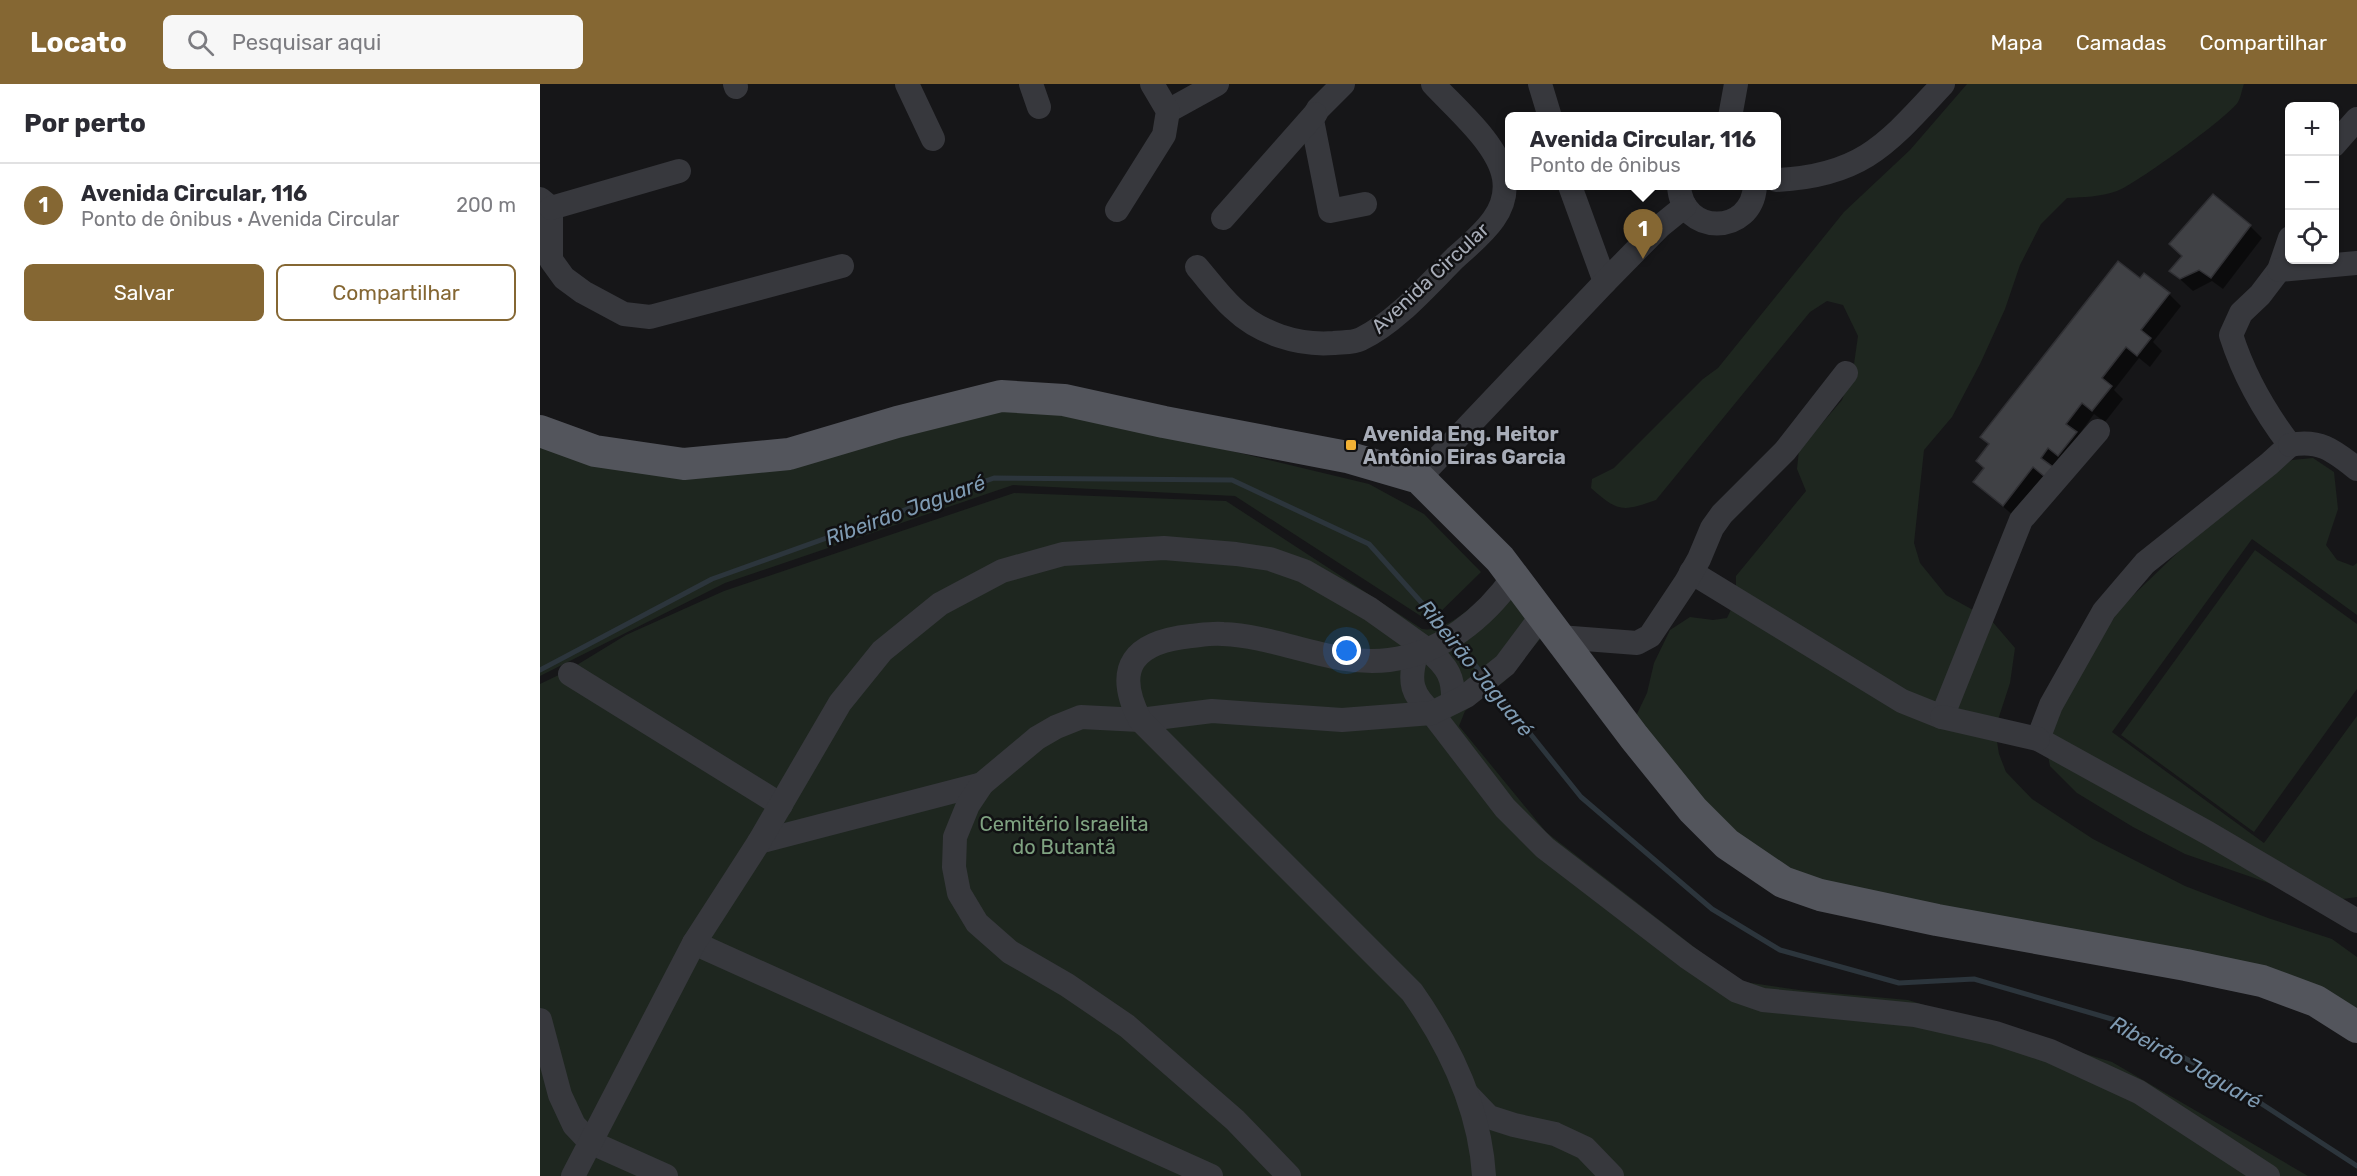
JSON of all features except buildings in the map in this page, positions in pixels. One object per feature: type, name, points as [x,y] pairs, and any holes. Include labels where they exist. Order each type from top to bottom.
[{"type":"main road","points":[[540,431],[595,451],[684,464],[789,454],[897,422],[1001,396],[1064,400],[1164,422],[1347,457],[1419,478],[1500,559],[1634,738],[1694,810],[1728,844],[1783,882],[1820,895],[1937,920],[2262,981],[2316,1001],[2357,1027]]},
{"type":"street","points":[[907,84],[933,139]]},
{"type":"street","points":[[1031,84],[1039,107]]},
{"type":"street","points":[[1117,210],[1164,135],[1168,111],[1152,84]]},
{"type":"street","points":[[1168,111],[1216,84]]},
{"type":"street","points":[[1223,218],[1343,84]]},
{"type":"street","name":"Avenida Circular","points":[[1197,267],[1234,309],[1264,330],[1295,341],[1325,344],[1359,341],[1381,327],[1490,225],[1503,202],[1505,191],[1500,163],[1481,136],[1433,84]]},
{"type":"street","points":[[1540,84],[1548,112]]},
{"type":"street","points":[[1731,112],[1736,84]]},
{"type":"street","points":[[1781,179],[1830,174],[1866,158],[1895,135],[1943,84]]},
{"type":"street","points":[[1315,114],[1312,120],[1330,211],[1365,204]]},
{"type":"street","points":[[2339,139],[2357,119]]},
{"type":"street","points":[[679,171],[546,203],[551,260],[564,278],[583,292],[624,314],[650,317],[842,266]]},
{"type":"street","points":[[1571,190],[1605,282]]},
{"type":"street","points":[[1419,478],[1659,227],[1682,196],[1693,216],[1705,222],[1718,224],[1730,222],[1742,215],[1750,205],[1754,190]]},
{"type":"street","points":[[2285,251],[2279,270],[2260,295],[2241,313],[2231,334],[2239,361],[2267,415],[2290,445]]},
{"type":"street","points":[[2279,270],[2357,262]]},
{"type":"street","points":[[1289,1176],[1235,1120],[1127,1026],[1067,985],[1010,952],[977,923],[960,893],[954,867],[955,837],[968,805],[982,784],[1036,738],[1081,717],[1140,720],[1212,711],[1342,720],[1432,713],[1459,699],[1505,665],[1551,626],[1637,643],[1642,641],[1650,636],[1700,559],[1712,528],[1722,514],[1785,451],[1846,373]]},
{"type":"street","points":[[1942,717],[2021,520],[2098,431]]},
{"type":"street","points":[[2038,739],[2052,705],[2104,611],[2145,563],[2290,445],[2308,441],[2334,451],[2357,469]]},
{"type":"street","points":[[573,1176],[694,943],[759,842],[840,703],[882,651],[940,604],[1002,571],[1063,554],[1164,548],[1270,559],[1304,571],[1337,588],[1430,650],[1449,673],[1459,699]]},
{"type":"street","points":[[1691,573],[1902,700],[1942,717],[2038,739],[2208,833],[2357,921]]},
{"type":"street","points":[[1514,576],[1504,591],[1475,619],[1430,650],[1412,671],[1413,687],[1420,702],[1432,713],[1505,808],[1545,848],[1687,957],[1737,991],[1763,1000],[1926,1017],[1995,1033],[2050,1051],[2139,1092],[2268,1176]]},
{"type":"street","points":[[1430,650],[1387,661],[1346,660],[1260,639],[1222,633],[1170,639],[1142,652],[1133,660],[1128,672],[1128,688],[1140,720],[1412,992],[1434,1023],[1466,1093],[1482,1151],[1484,1176]]},
{"type":"street","points":[[570,674],[781,805]]},
{"type":"street","points":[[759,842],[982,784]]},
{"type":"street","points":[[694,943],[1211,1176]]},
{"type":"street","points":[[540,1020],[560,1095],[574,1125],[590,1142],[632,1168],[666,1176]]},
{"type":"street","points":[[1466,1093],[1489,1117],[1556,1134],[1585,1148],[1612,1176]]},
{"type":"green space","points":[[1967,84],[2244,84],[2238,102],[2231,109],[2201,135],[2160,164],[2117,191],[2098,196],[2067,198],[2041,224],[2020,265],[2005,309],[1980,364],[1952,417],[1924,450],[1914,543],[1920,563],[1946,595],[1991,620],[2015,648],[2010,683],[1995,729],[1999,754],[2006,772],[2032,799],[2093,839],[2185,886],[2268,918],[2332,939],[2357,957],[2357,1011],[2001,928],[1790,872],[1743,839],[1681,776],[1636,716],[1647,693],[1654,663],[1670,630],[1690,617],[1713,620],[1727,618],[1736,599],[1736,576],[1806,491],[1797,469],[1799,450],[1842,400],[1853,371],[1858,336],[1843,305],[1827,301],[1810,312],[1656,500],[1628,508],[1614,506],[1591,488],[1592,479],[1614,468],[1703,379],[1718,368],[1844,212],[1910,150]]},
{"type":"green space","points":[[967,408],[1061,410],[1369,484],[1424,514],[1481,572],[1430,622],[1235,496],[1013,485],[725,583],[540,676],[540,425],[695,479]]},
{"type":"green space","points":[[2313,458],[2334,472],[2338,509],[2326,545],[2337,560],[2353,566],[2357,563],[2357,615],[2252,539],[2112,732],[2264,843],[2357,716],[2357,897],[2336,900],[2303,895],[2185,854],[2133,827],[2077,793],[2050,766],[2045,740],[2063,693],[2122,606],[2248,485],[2292,460]]},
{"type":"green space","name":"Cemitério Israelita do Butantã","points":[[1014,493],[1226,501],[1422,629],[1432,629],[1452,621],[1473,606],[1498,583],[1541,638],[1505,681],[1465,711],[1459,726],[1546,832],[1738,981],[1799,990],[1908,1000],[2112,1062],[2308,1176],[540,1176],[540,684],[567,671],[626,635],[724,591]]},
{"type":"green space","points":[[2255,550],[2357,624],[2357,689],[2254,832],[2121,735]]},
{"type":"waterway","name":"Ribeirão Jaguaré","points":[[540,670],[712,579],[994,478],[1232,480],[1369,544],[1447,631]]},
{"type":"waterway","name":"Ribeirão Jaguaré","points":[[1455,640],[1483,675]]},
{"type":"waterway","name":"Ribeirão Jaguaré","points":[[1491,685],[1581,797],[1712,909],[1780,950],[1899,983],[1974,979],[2115,1020],[2225,1080],[2357,1166]]},
{"type":"place","name":"Avenida Circular, 116","points":[[1643,259]]},
{"type":"place","name":"Avenida Eng. Heitor Antônio Eiras Garcia","points":[[1351,445]]}]
